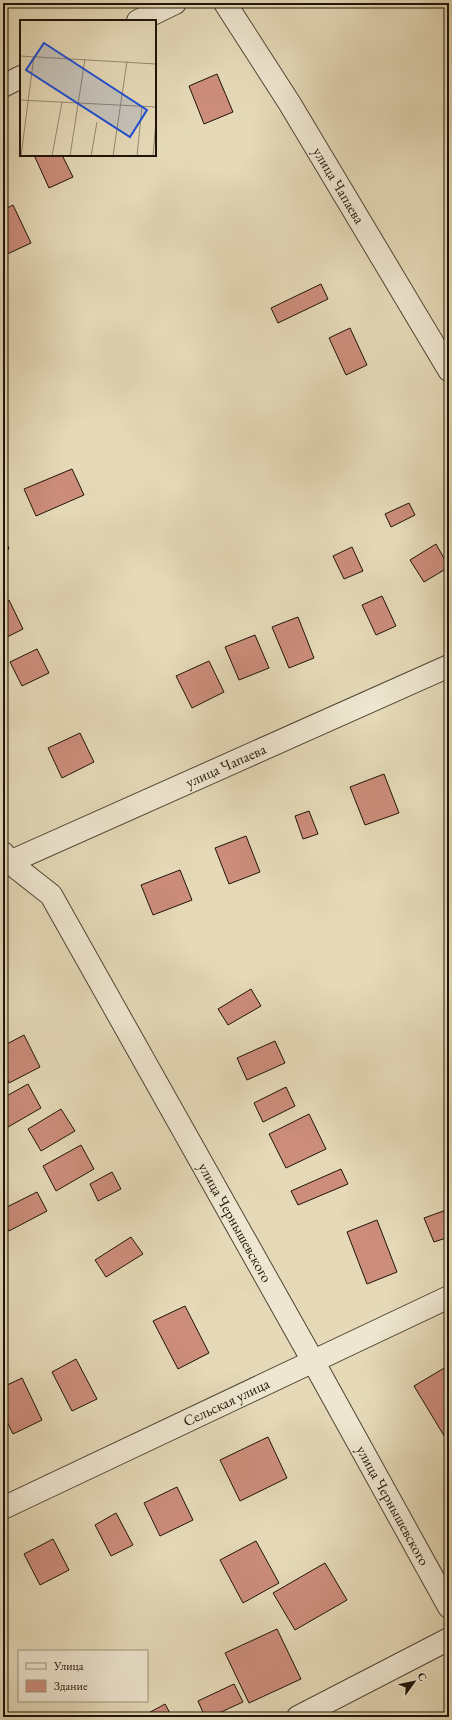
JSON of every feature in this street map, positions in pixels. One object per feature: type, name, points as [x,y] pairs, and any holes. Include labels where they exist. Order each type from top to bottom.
[{"type":"street","points":[[140,20],[175,3]]},
{"type":"street","name":"улица Чапаева","points":[[225,3],[290,104],[449,370]]},
{"type":"street","points":[[3,86],[20,78]]},
{"type":"street","name":"улица Чапаева","points":[[5,860],[449,666]]},
{"type":"street","name":"улица Чернышевского","points":[[5,860],[51,895],[313,1361],[449,1607]]},
{"type":"street","name":"Сельская улица","points":[[3,1508],[449,1297]]},
{"type":"street","points":[[298,1717],[449,1639]]},
{"type":"building","points":[[217,74],[233,112],[204,124],[189,86]]},
{"type":"building","points":[[34,156],[62,156],[73,177],[49,188]]},
{"type":"building","points":[[13,205],[31,243],[3,256],[3,210]]},
{"type":"building","points":[[321,284],[328,299],[278,323],[271,308]]},
{"type":"building","points":[[350,328],[367,365],[346,375],[329,338]]},
{"type":"building","points":[[72,469],[84,495],[36,516],[24,489]]},
{"type":"building","points":[[409,503],[415,515],[391,527],[385,514]]},
{"type":"building","points":[[3,533],[9,549],[3,551]]},
{"type":"building","points":[[436,544],[449,567],[424,582],[410,560]]},
{"type":"building","points":[[352,547],[363,571],[344,579],[333,556]]},
{"type":"building","points":[[382,596],[396,626],[376,635],[362,605]]},
{"type":"building","points":[[9,600],[23,629],[3,639],[3,603]]},
{"type":"building","points":[[298,617],[314,658],[289,668],[272,627]]},
{"type":"building","points":[[255,635],[269,668],[239,680],[225,647]]},
{"type":"building","points":[[37,649],[49,673],[22,686],[10,662]]},
{"type":"building","points":[[209,661],[224,692],[192,708],[176,676]]},
{"type":"building","points":[[80,733],[94,762],[62,778],[48,748]]},
{"type":"building","points":[[384,774],[399,813],[365,825],[350,787]]},
{"type":"building","points":[[309,811],[318,834],[303,839],[295,816]]},
{"type":"building","points":[[246,836],[260,872],[229,884],[215,848]]},
{"type":"building","points":[[180,870],[192,900],[153,915],[141,885]]},
{"type":"building","points":[[251,989],[261,1006],[228,1025],[218,1009]]},
{"type":"building","points":[[24,1035],[40,1067],[9,1083],[3,1070],[3,1046]]},
{"type":"building","points":[[275,1041],[285,1063],[247,1080],[237,1058]]},
{"type":"building","points":[[28,1084],[41,1108],[8,1127],[3,1119],[3,1098]]},
{"type":"building","points":[[286,1087],[295,1106],[263,1122],[254,1103]]},
{"type":"building","points":[[61,1109],[75,1131],[41,1151],[28,1129]]},
{"type":"building","points":[[309,1114],[326,1149],[286,1168],[269,1134]]},
{"type":"building","points":[[81,1145],[94,1169],[56,1191],[43,1166]]},
{"type":"building","points":[[341,1169],[348,1184],[298,1205],[291,1191]]},
{"type":"building","points":[[112,1172],[121,1189],[98,1201],[90,1184]]},
{"type":"building","points":[[37,1192],[47,1211],[9,1231],[3,1220],[3,1209]]},
{"type":"building","points":[[449,1209],[449,1237],[434,1242],[424,1218]]},
{"type":"building","points":[[377,1220],[397,1272],[367,1284],[347,1232]]},
{"type":"building","points":[[131,1237],[143,1254],[106,1277],[95,1260]]},
{"type":"building","points":[[185,1306],[209,1353],[178,1369],[153,1321]]},
{"type":"building","points":[[76,1359],[97,1399],[72,1411],[52,1372]]},
{"type":"building","points":[[446,1367],[449,1373],[449,1437],[446,1439],[414,1386]]},
{"type":"building","points":[[22,1378],[42,1420],[13,1434],[3,1413],[3,1387]]},
{"type":"building","points":[[268,1437],[287,1478],[240,1501],[220,1460]]},
{"type":"building","points":[[177,1487],[193,1520],[160,1536],[144,1503]]},
{"type":"building","points":[[116,1513],[133,1545],[111,1556],[95,1525]]},
{"type":"building","points":[[53,1539],[69,1570],[40,1585],[24,1554]]},
{"type":"building","points":[[256,1541],[279,1583],[243,1603],[220,1560]]},
{"type":"building","points":[[325,1563],[347,1600],[295,1630],[273,1593]]},
{"type":"building","points":[[277,1629],[301,1679],[249,1703],[225,1653]]},
{"type":"building","points":[[234,1684],[243,1702],[210,1717],[205,1717],[198,1701]]},
{"type":"building","points":[[165,1704],[172,1717],[143,1717],[143,1716]]}]
